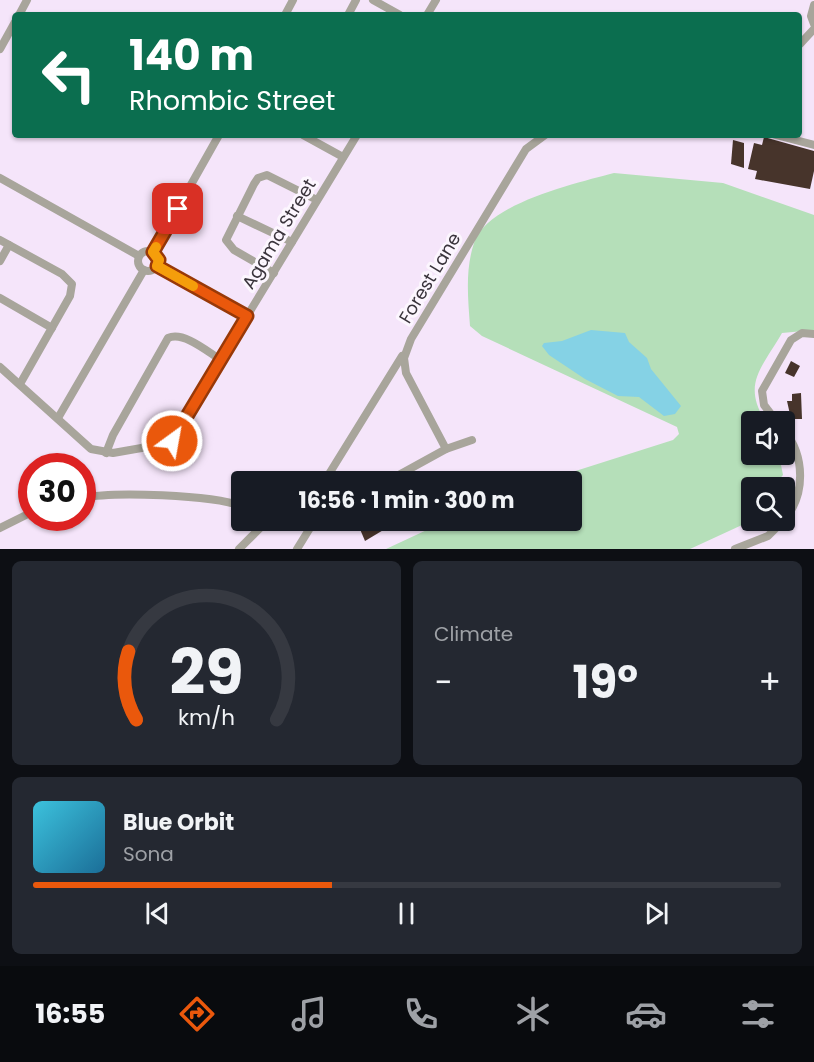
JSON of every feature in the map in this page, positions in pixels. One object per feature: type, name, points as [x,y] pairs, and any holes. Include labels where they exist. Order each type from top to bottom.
[{"type":"street","points":[[373,0],[395,12]]},
{"type":"street","points":[[814,5],[810,16],[814,24]]},
{"type":"street","points":[[0,49],[12,27]]},
{"type":"street","points":[[802,42],[814,29]]},
{"type":"street","points":[[153,252],[217,138]]},
{"type":"street","points":[[308,138],[343,157]]},
{"type":"street","name":"Agama Street","points":[[106,453],[163,445],[172,441],[355,138]]},
{"type":"street","name":"Forest Lane","points":[[446,448],[406,373],[403,361],[406,350],[526,149],[541,138]]},
{"type":"street","points":[[787,138],[814,145]]},
{"type":"street","points":[[274,273],[228,244],[227,234],[256,182],[264,175],[276,178],[317,200]]},
{"type":"street","points":[[0,178],[139,256]]},
{"type":"street","points":[[237,216],[292,242]]},
{"type":"street","points":[[0,240],[62,274],[72,284],[70,296],[20,384]]},
{"type":"street","points":[[0,261],[9,245]]},
{"type":"street","points":[[145,251],[153,252],[159,260],[157,266],[154,270],[144,270],[139,267],[139,256],[145,251]]},
{"type":"street","points":[[157,266],[247,316]]},
{"type":"street","points":[[58,418],[144,270]]},
{"type":"street","points":[[0,298],[52,328]]},
{"type":"street","points":[[769,411],[764,405],[762,391],[791,340],[802,333],[814,334]]},
{"type":"street","points":[[0,367],[87,447],[106,453],[113,435],[168,339],[174,336],[182,338],[221,360]]},
{"type":"street","points":[[331,471],[406,350]]},
{"type":"street","points":[[405,471],[446,448],[472,440]]},
{"type":"street","points":[[795,447],[800,488],[795,504]]},
{"type":"street","points":[[96,495],[153,496],[214,500],[231,504]]},
{"type":"street","points":[[0,528],[18,519]]},
{"type":"street","points":[[239,549],[257,531]]},
{"type":"street","points":[[297,549],[308,531]]},
{"type":"street","points":[[735,549],[768,536],[773,531]]},
{"type":"green space","points":[[614,173],[723,183],[814,215],[814,330],[782,333],[757,376],[755,396],[760,411],[741,411],[741,465],[781,465],[783,475],[781,477],[741,477],[741,525],[690,549],[386,549],[425,531],[582,531],[582,471],[575,471],[673,440],[679,434],[677,427],[482,336],[470,326],[469,263],[474,243],[482,229],[514,206]]},
{"type":"water","points":[[591,330],[625,333],[629,342],[647,358],[651,369],[681,406],[675,414],[664,416],[639,397],[618,396],[585,379],[549,355],[542,346],[544,343],[562,341]]},
{"type":"building","points":[[764,138],[768,138],[814,151],[814,171],[810,189],[755,179],[757,171],[748,169],[754,143],[762,145]]},
{"type":"building","points":[[733,140],[744,143],[744,168],[731,164]]},
{"type":"building","points":[[791,361],[800,366],[794,377],[785,373]]},
{"type":"building","points":[[801,393],[802,419],[795,419],[795,411],[789,411],[787,401],[792,401],[792,394]]},
{"type":"building","points":[[361,531],[382,531],[365,541]]},
{"type":"slow traffic","points":[[156,247],[153,252],[159,260],[157,266],[193,286]]},
{"type":"route","points":[[172,441],[247,316],[157,266],[159,260],[153,252],[178,209]]}]
